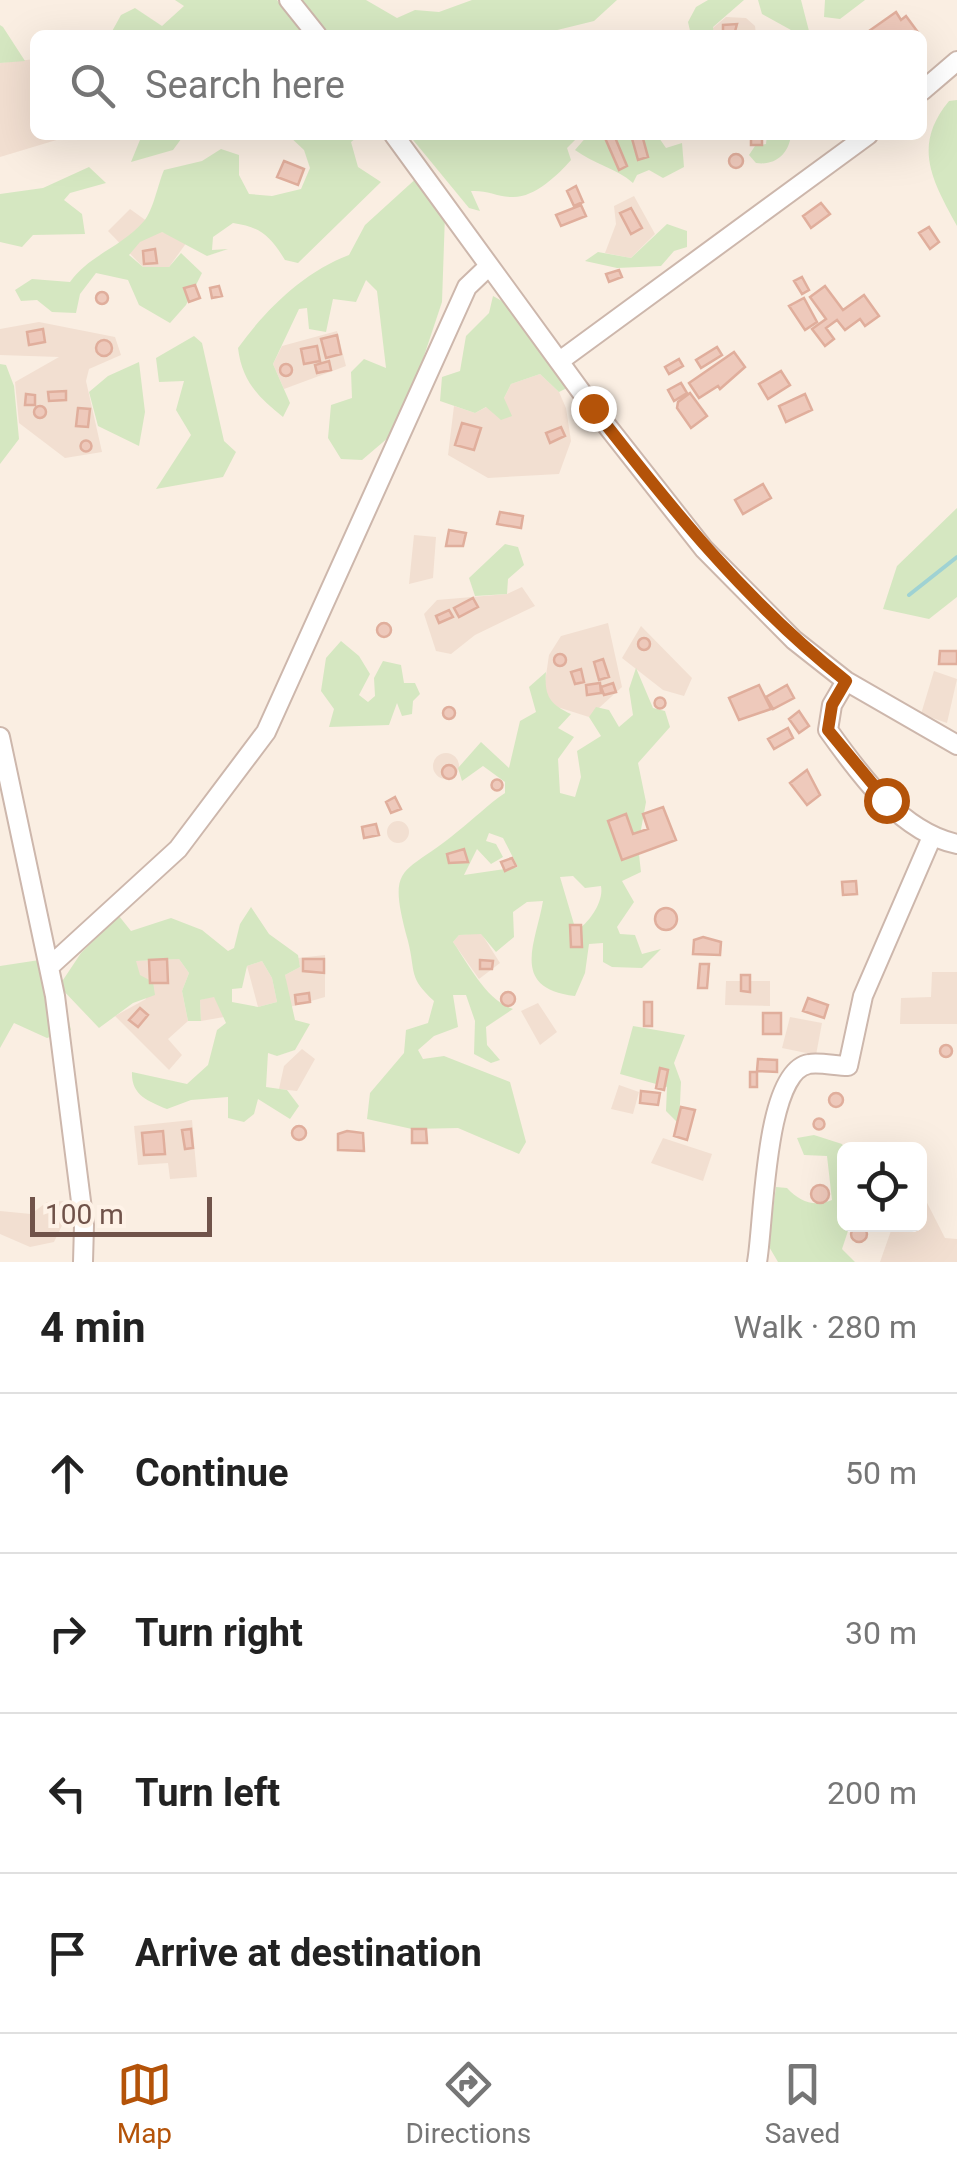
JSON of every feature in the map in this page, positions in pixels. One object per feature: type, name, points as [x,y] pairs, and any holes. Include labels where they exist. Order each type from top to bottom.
[{"type":"street","points":[[290,0],[313,30]]},
{"type":"street","points":[[927,87],[957,61]]},
{"type":"street","points":[[398,140],[686,529],[761,608],[846,681],[957,746]]},
{"type":"street","points":[[561,360],[861,140]]},
{"type":"street","points":[[50,967],[178,849],[266,732],[467,287],[488,266]]},
{"type":"street","points":[[846,681],[832,705],[828,730],[886,800],[931,839],[957,844]]},
{"type":"street","points":[[0,737],[50,967],[84,1225],[83,1262]]},
{"type":"street","points":[[758,1262],[779,1094],[798,1070],[809,1064],[848,1066],[863,996],[931,839]]},
{"type":"shaded area","points":[[726,17],[746,18],[755,30],[713,30]]},
{"type":"shaded area","points":[[30,60],[30,140],[56,140],[0,157],[0,63]]},
{"type":"shaded area","points":[[634,196],[655,234],[631,258],[605,253],[616,224],[614,206]]},
{"type":"shaded area","points":[[130,209],[162,232],[187,242],[169,267],[143,267],[108,231]]},
{"type":"shaded area","points":[[39,322],[115,337],[121,355],[89,369],[86,381],[102,452],[65,458],[19,423],[15,382],[59,357],[0,355],[0,329]]},
{"type":"shaded area","points":[[337,331],[346,366],[284,389],[273,364],[282,346]]},
{"type":"shaded area","points":[[540,374],[559,392],[566,408],[571,441],[559,474],[488,478],[448,455],[454,406],[475,413],[504,398],[511,384]]},
{"type":"shaded area","points":[[414,535],[436,537],[433,578],[409,584]]},
{"type":"shaded area","points":[[522,587],[535,606],[475,635],[451,654],[436,651],[424,614],[437,600],[507,594]]},
{"type":"shaded area","points":[[608,623],[622,687],[589,717],[551,705],[544,689],[549,655],[561,636]]},
{"type":"shaded area","points":[[641,626],[692,678],[684,696],[663,690],[622,658]]},
{"type":"shaded area","points":[[934,671],[957,679],[947,723],[921,714]]},
{"type":"shaded area","points":[[446,753],[455,757],[459,766],[455,775],[446,779],[437,775],[433,766],[437,757]]},
{"type":"shaded area","points":[[398,821],[406,824],[406,840],[398,843],[390,840],[387,832],[390,824]]},
{"type":"shaded area","points":[[481,933],[500,963],[479,979],[453,942],[459,935]]},
{"type":"shaded area","points":[[325,955],[325,997],[290,1007],[285,975],[300,967],[298,958]]},
{"type":"shaded area","points":[[179,959],[189,973],[182,991],[188,1021],[168,1039],[182,1055],[169,1070],[115,1016],[146,999],[135,961]]},
{"type":"shaded area","points":[[262,961],[272,978],[277,1002],[258,1007],[247,966]]},
{"type":"shaded area","points":[[932,972],[957,972],[957,1024],[900,1024],[901,998],[931,997]]},
{"type":"shaded area","points":[[726,981],[770,981],[770,1006],[725,1005]]},
{"type":"shaded area","points":[[214,996],[224,1017],[201,1021],[200,1000]]},
{"type":"shaded area","points":[[538,1003],[557,1032],[540,1045],[521,1011]]},
{"type":"shaded area","points":[[790,1017],[822,1023],[816,1055],[782,1048]]},
{"type":"shaded area","points":[[302,1049],[315,1059],[297,1091],[279,1089],[284,1066]]},
{"type":"shaded area","points":[[619,1085],[639,1092],[633,1114],[611,1109]]},
{"type":"shaded area","points":[[192,1120],[197,1177],[170,1179],[168,1163],[138,1165],[134,1126]]},
{"type":"shaded area","points":[[663,1138],[712,1154],[703,1181],[651,1163]]},
{"type":"shaded area","points":[[64,1201],[68,1213],[54,1242],[30,1247],[0,1234],[0,1211],[31,1214],[47,1202]]},
{"type":"shaded area","points":[[927,1203],[945,1238],[957,1239],[957,1262],[880,1262],[891,1232],[927,1232]]},
{"type":"green space","points":[[175,0],[277,0],[303,30],[113,30],[121,15],[135,8],[162,26],[184,6]]},
{"type":"green space","points":[[300,0],[366,0],[397,18],[415,10],[439,12],[472,0],[617,0],[594,21],[557,30],[324,30]]},
{"type":"green space","points":[[708,0],[744,0],[713,30],[690,30],[688,22],[696,7]]},
{"type":"green space","points":[[758,0],[801,0],[809,30],[791,30],[762,14]]},
{"type":"green space","points":[[825,0],[865,0],[840,19],[824,17]]},
{"type":"green space","points":[[0,25],[3,27],[25,61],[0,63]]},
{"type":"green space","points":[[957,100],[957,226],[934,178],[929,148],[938,117],[949,101]]},
{"type":"green space","points":[[140,140],[180,140],[173,150],[131,162]]},
{"type":"green space","points":[[293,140],[354,140],[358,167],[381,182],[298,263],[285,260],[264,234],[233,223],[213,237],[212,250],[228,249],[207,256],[162,232],[140,242],[129,255],[143,267],[169,267],[181,253],[202,273],[186,305],[170,323],[139,305],[128,280],[96,273],[80,294],[76,313],[52,312],[37,300],[21,301],[15,290],[32,279],[70,282],[86,265],[126,238],[150,211],[164,170],[202,161],[221,149],[239,155],[239,175],[249,194],[272,196],[301,189],[310,168],[304,150]]},
{"type":"green space","points":[[413,140],[575,140],[567,148],[571,160],[536,190],[519,197],[471,191],[480,211],[469,208]]},
{"type":"green space","points":[[584,140],[660,140],[666,148],[682,143],[684,167],[663,178],[649,170],[637,175],[633,183],[575,150]]},
{"type":"green space","points":[[766,140],[790,140],[780,157],[756,163],[749,155],[755,146],[766,144]]},
{"type":"green space","points":[[89,167],[106,183],[70,193],[64,200],[82,214],[85,234],[33,235],[22,247],[0,242],[0,194],[43,188]]},
{"type":"green space","points":[[420,175],[445,215],[442,302],[417,377],[389,437],[362,460],[341,459],[328,438],[331,405],[352,398],[351,372],[364,359],[386,368],[377,291],[366,280],[356,302],[333,299],[326,332],[309,329],[307,308],[299,309],[273,364],[290,403],[283,417],[253,387],[243,370],[238,348],[287,293],[317,271],[349,255],[365,225]]},
{"type":"green space","points":[[667,224],[687,231],[687,247],[674,251],[661,266],[617,268],[585,261],[598,252],[631,258]]},
{"type":"green space","points":[[493,296],[518,310],[575,384],[559,392],[540,374],[511,384],[504,398],[512,416],[501,420],[486,407],[475,413],[440,401],[442,377],[460,371],[466,336],[489,313]]},
{"type":"green space","points":[[194,336],[202,343],[224,441],[236,452],[223,477],[156,489],[191,435],[176,410],[184,381],[159,382],[156,358]]},
{"type":"green space","points":[[139,362],[145,412],[139,446],[98,426],[89,392],[108,376]]},
{"type":"green space","points":[[0,364],[6,365],[14,386],[19,439],[0,464]]},
{"type":"green space","points":[[957,508],[957,597],[929,619],[883,609],[897,566]]},
{"type":"green space","points":[[505,544],[518,547],[524,565],[508,579],[507,594],[475,596],[469,578]]},
{"type":"green space","points":[[341,641],[359,656],[370,674],[359,695],[368,702],[375,696],[374,678],[383,661],[401,665],[404,683],[415,683],[420,694],[413,701],[412,714],[402,716],[397,703],[389,725],[329,727],[334,709],[321,691],[326,658]]},
{"type":"green space","points":[[636,668],[653,708],[665,711],[670,727],[638,763],[646,802],[638,846],[641,872],[622,881],[634,902],[617,927],[620,934],[635,935],[642,954],[661,949],[642,968],[612,967],[603,962],[603,943],[589,944],[585,973],[575,996],[554,991],[541,984],[534,974],[533,947],[543,901],[527,902],[513,912],[514,937],[496,952],[481,934],[459,935],[453,942],[479,981],[494,998],[513,1009],[486,1027],[487,1045],[500,1060],[491,1063],[474,1054],[475,1021],[466,995],[453,995],[458,1027],[434,1036],[418,1050],[423,1059],[444,1056],[510,1082],[526,1142],[519,1154],[458,1128],[412,1129],[367,1119],[370,1093],[404,1053],[406,1030],[428,1023],[434,1001],[414,974],[399,897],[404,873],[505,793],[505,782],[483,766],[462,781],[458,768],[481,742],[509,768],[520,721],[536,712],[529,687],[546,672],[550,698],[571,714],[558,728],[574,737],[558,759],[560,793],[575,797],[581,777],[577,751],[601,736],[589,717],[596,707],[609,710],[619,727],[633,715],[629,689]],"holes":[[[489,833],[503,838],[518,867],[464,875],[477,849],[491,864],[503,857],[496,844],[486,841]],[[573,876],[585,888],[601,886],[594,912],[576,931],[560,877]]]},
{"type":"green space","points":[[251,907],[269,934],[298,955],[300,967],[285,975],[295,1020],[310,1024],[295,1050],[277,1056],[268,1053],[266,1087],[287,1090],[299,1106],[290,1119],[258,1099],[254,1114],[244,1122],[228,1118],[228,1097],[191,1100],[167,1109],[138,1092],[132,1072],[187,1084],[208,1065],[217,1030],[226,1023],[214,997],[200,1000],[201,1021],[188,1021],[182,991],[189,973],[179,959],[136,961],[140,975],[153,982],[155,995],[133,1003],[99,1028],[59,986],[81,953],[119,916],[131,931],[171,918],[202,930],[228,951],[234,948],[240,924]],"holes":[[[262,961],[272,978],[277,1002],[258,1007],[232,1002],[232,989],[242,988],[247,966]]]},
{"type":"green space","points":[[46,959],[50,995],[66,1009],[71,1030],[47,1038],[14,1023],[0,1048],[0,966]]},
{"type":"green space","points":[[633,1026],[685,1035],[674,1063],[681,1082],[679,1124],[666,1111],[667,1087],[620,1074]]},
{"type":"green space","points":[[814,1135],[837,1142],[837,1232],[848,1232],[842,1249],[855,1262],[778,1262],[768,1245],[776,1187],[787,1188],[808,1202],[832,1200],[827,1156],[804,1155],[797,1138]]},
{"type":"building","points":[[896,12],[901,20],[906,16],[916,30],[870,30]]},
{"type":"building","points":[[737,24],[735,30],[723,30],[723,25]]},
{"type":"building","points":[[606,140],[616,140],[627,166],[619,170]]},
{"type":"building","points":[[632,140],[643,140],[648,157],[638,160]]},
{"type":"building","points":[[736,154],[743,161],[736,168],[729,161]]},
{"type":"building","points":[[284,161],[304,169],[298,185],[277,177]]},
{"type":"building","points":[[576,186],[583,202],[574,206],[567,191]]},
{"type":"building","points":[[821,203],[830,214],[811,228],[803,216]]},
{"type":"building","points":[[581,205],[586,216],[561,226],[556,215]]},
{"type":"building","points":[[631,208],[642,228],[631,234],[620,213]]},
{"type":"building","points":[[929,227],[939,242],[930,249],[919,233]]},
{"type":"building","points":[[155,249],[157,263],[144,264],[143,251]]},
{"type":"building","points":[[619,270],[622,277],[609,282],[606,274]]},
{"type":"building","points":[[802,277],[809,290],[802,294],[794,281]]},
{"type":"building","points":[[195,285],[200,298],[189,302],[184,288]]},
{"type":"building","points":[[219,286],[222,296],[212,298],[210,288]]},
{"type":"building","points":[[825,286],[843,310],[864,295],[879,316],[865,326],[860,319],[845,330],[837,320],[826,328],[834,339],[825,346],[812,329],[826,319],[810,297]]},
{"type":"building","points":[[102,292],[108,298],[102,304],[96,298]]},
{"type":"building","points":[[804,298],[817,322],[805,330],[789,306]]},
{"type":"building","points":[[43,329],[45,342],[29,345],[27,332]]},
{"type":"building","points":[[337,335],[341,354],[326,358],[321,339]]},
{"type":"building","points":[[104,340],[112,348],[104,356],[96,348]]},
{"type":"building","points":[[317,346],[320,361],[304,364],[301,349]]},
{"type":"building","points":[[717,347],[722,355],[701,368],[696,360]]},
{"type":"building","points":[[734,352],[745,367],[720,389],[718,386],[699,398],[689,383]]},
{"type":"building","points":[[679,359],[683,366],[669,374],[665,367]]},
{"type":"building","points":[[329,361],[331,370],[317,373],[315,365]]},
{"type":"building","points":[[286,364],[292,370],[286,376],[280,370]]},
{"type":"building","points":[[781,371],[790,385],[768,399],[759,384]]},
{"type":"building","points":[[681,383],[687,393],[674,401],[668,390]]},
{"type":"building","points":[[66,391],[66,400],[49,401],[48,392]]},
{"type":"building","points":[[690,393],[707,416],[691,428],[677,408],[678,402]]},
{"type":"building","points":[[26,394],[35,395],[35,405],[25,405]]},
{"type":"building","points":[[805,394],[812,410],[786,422],[779,406]]},
{"type":"building","points":[[35,407],[45,407],[45,417],[35,417]]},
{"type":"building","points":[[78,408],[90,409],[88,427],[76,426]]},
{"type":"building","points":[[462,423],[481,428],[474,450],[455,445]]},
{"type":"building","points":[[561,427],[565,436],[550,443],[546,433]]},
{"type":"building","points":[[86,440],[92,446],[86,452],[80,446]]},
{"type":"building","points":[[763,484],[771,498],[743,514],[735,500]]},
{"type":"building","points":[[500,512],[523,516],[521,528],[497,524]]},
{"type":"building","points":[[449,530],[466,533],[463,546],[446,546]]},
{"type":"building","points":[[473,598],[478,607],[459,617],[454,608]]},
{"type":"building","points":[[449,610],[453,617],[439,623],[436,616]]},
{"type":"building","points":[[384,623],[391,630],[384,637],[377,630]]},
{"type":"building","points":[[644,638],[650,644],[644,650],[638,644]]},
{"type":"building","points":[[940,651],[957,651],[957,664],[939,664]]},
{"type":"building","points":[[560,654],[566,660],[560,666],[554,660]]},
{"type":"building","points":[[603,659],[609,677],[599,680],[594,662]]},
{"type":"building","points":[[581,669],[584,682],[575,684],[571,672]]},
{"type":"building","points":[[600,683],[601,693],[587,695],[586,685]]},
{"type":"building","points":[[613,683],[616,692],[604,695],[601,687]]},
{"type":"building","points":[[759,685],[771,709],[739,720],[729,698]]},
{"type":"building","points":[[787,685],[794,698],[773,709],[766,697]]},
{"type":"building","points":[[660,697],[666,703],[660,709],[654,703]]},
{"type":"building","points":[[449,707],[455,713],[449,719],[443,713]]},
{"type":"building","points":[[799,711],[809,726],[799,733],[789,719]]},
{"type":"building","points":[[788,728],[793,738],[774,749],[768,739]]},
{"type":"building","points":[[449,765],[456,772],[449,779],[442,772]]},
{"type":"building","points":[[807,770],[820,795],[807,805],[790,783]]},
{"type":"building","points":[[497,779],[503,785],[497,791],[491,785]]},
{"type":"building","points":[[395,797],[401,809],[391,813],[386,802]]},
{"type":"building","points":[[663,807],[676,840],[622,860],[608,821],[626,814],[633,834],[648,829],[643,814]]},
{"type":"building","points":[[376,824],[379,835],[364,838],[362,827]]},
{"type":"building","points":[[464,849],[468,862],[449,863],[447,854]]},
{"type":"building","points":[[512,858],[516,866],[505,871],[501,862]]},
{"type":"building","points":[[856,881],[857,894],[843,895],[842,882]]},
{"type":"building","points":[[666,908],[674,911],[674,927],[666,930],[658,927],[655,919],[658,911]]},
{"type":"building","points":[[570,925],[581,925],[582,947],[571,947]]},
{"type":"building","points":[[703,937],[721,942],[720,955],[693,954],[694,940]]},
{"type":"building","points":[[167,959],[168,983],[150,983],[149,960]]},
{"type":"building","points":[[303,959],[324,959],[324,973],[303,971]]},
{"type":"building","points":[[480,960],[493,961],[492,969],[480,969]]},
{"type":"building","points":[[700,964],[709,964],[707,988],[698,988]]},
{"type":"building","points":[[741,975],[750,975],[750,992],[741,991]]},
{"type":"building","points":[[508,992],[515,999],[508,1006],[501,999]]},
{"type":"building","points":[[309,993],[310,1002],[296,1004],[295,995]]},
{"type":"building","points":[[808,998],[828,1005],[824,1018],[803,1011]]},
{"type":"building","points":[[644,1002],[652,1002],[652,1026],[644,1026]]},
{"type":"building","points":[[140,1008],[148,1015],[138,1027],[129,1020]]},
{"type":"building","points":[[763,1013],[781,1013],[781,1034],[763,1034]]},
{"type":"building","points":[[946,1045],[952,1051],[946,1057],[940,1051]]},
{"type":"building","points":[[758,1059],[777,1060],[777,1072],[757,1071]]},
{"type":"building","points":[[660,1068],[668,1070],[664,1090],[656,1088]]},
{"type":"building","points":[[750,1072],[757,1072],[757,1087],[750,1087]]},
{"type":"building","points":[[641,1091],[660,1093],[658,1105],[640,1103]]},
{"type":"building","points":[[836,1093],[843,1100],[836,1107],[829,1100]]},
{"type":"building","points":[[681,1107],[695,1110],[687,1140],[674,1136]]},
{"type":"building","points":[[819,1118],[825,1124],[819,1130],[813,1124]]},
{"type":"building","points":[[299,1126],[306,1133],[299,1140],[292,1133]]},
{"type":"building","points":[[191,1129],[193,1148],[185,1149],[182,1130]]},
{"type":"building","points":[[412,1129],[426,1129],[427,1143],[412,1143]]},
{"type":"building","points":[[163,1131],[165,1154],[144,1155],[142,1133]]},
{"type":"building","points":[[363,1133],[364,1151],[338,1150],[338,1134]]},
{"type":"building","points":[[820,1185],[829,1194],[820,1203],[811,1194]]},
{"type":"building","points":[[852,1232],[866,1232],[865,1240],[853,1240]]},
{"type":"waterway","points":[[909,595],[957,557]]},
{"type":"route","points":[[593,408],[704,549],[794,640],[846,681],[832,705],[828,730],[886,800]]}]
